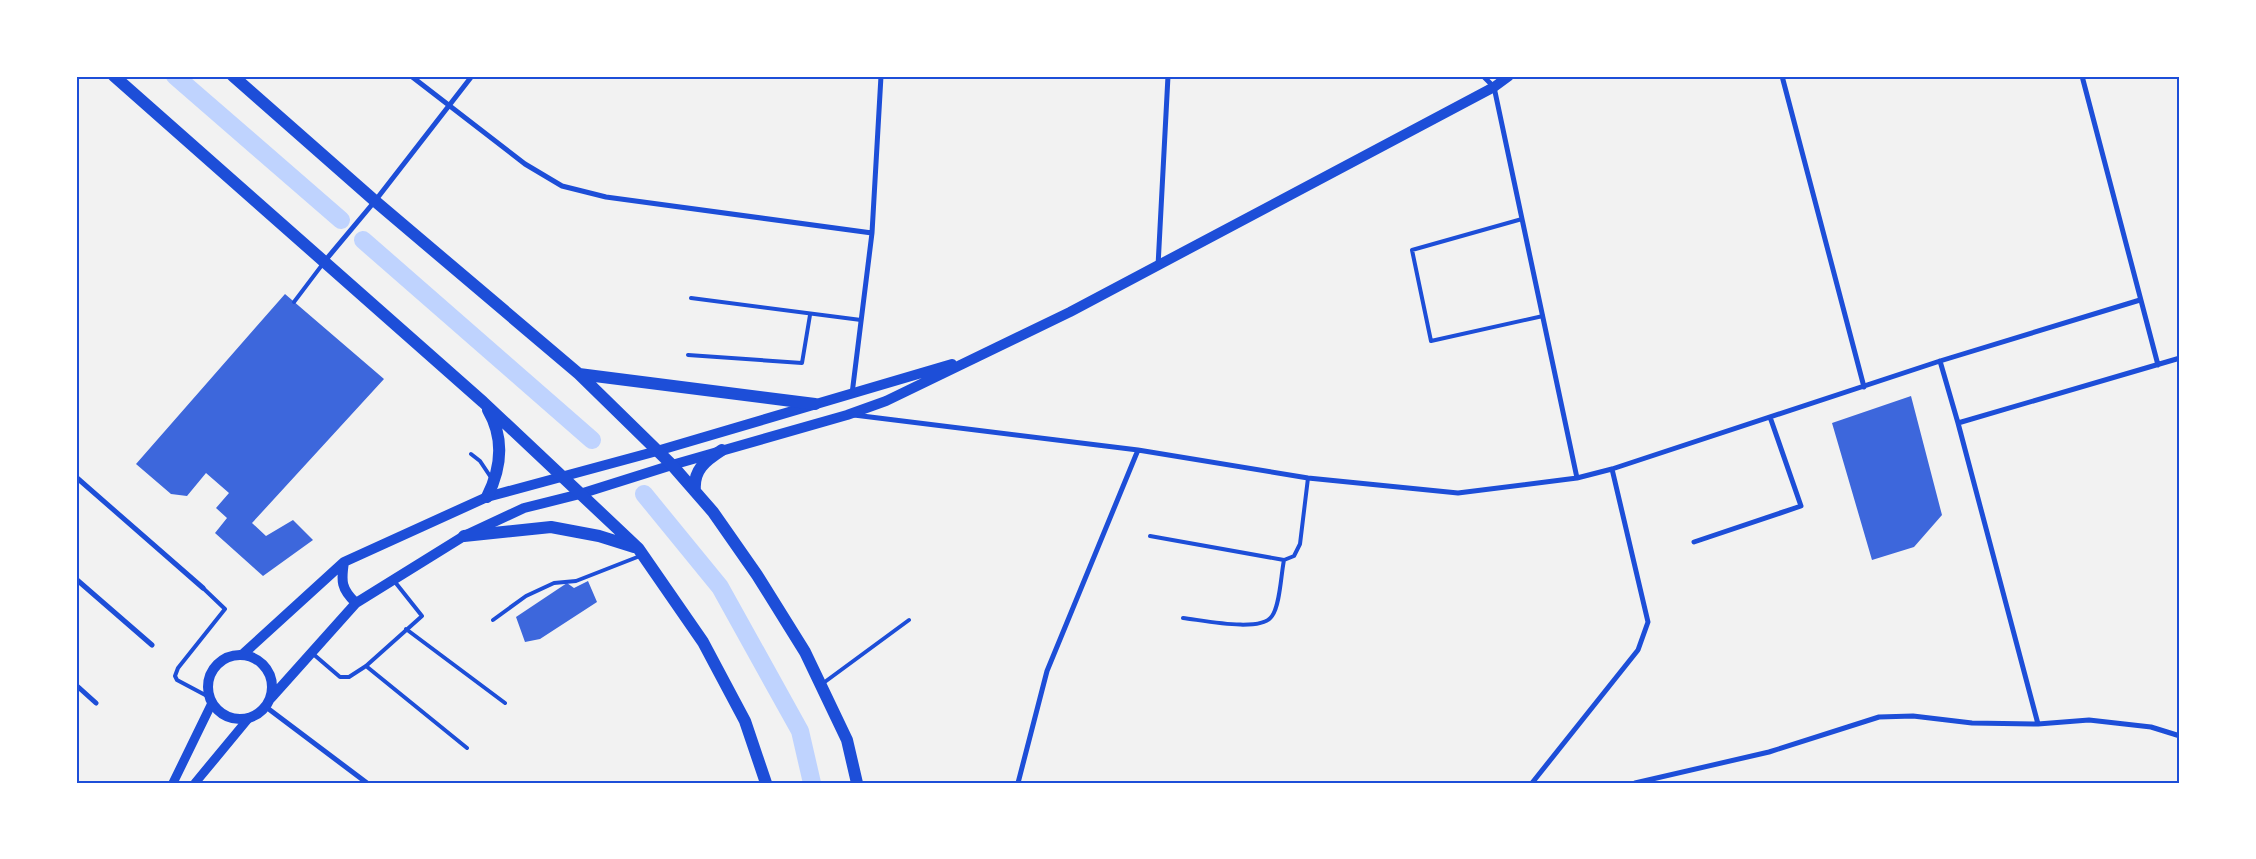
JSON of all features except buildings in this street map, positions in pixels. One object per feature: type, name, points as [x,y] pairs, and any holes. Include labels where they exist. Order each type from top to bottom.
[{"type":"main road","points":[[114,76],[483,402],[640,551],[703,642],[745,721],[766,783]]},
{"type":"main road","points":[[233,76],[372,205],[579,374],[672,465],[695,491],[757,575],[805,652],[847,740],[857,783]]},
{"type":"main road","points":[[984,354],[657,451],[487,497],[344,562],[242,655],[222,660],[210,677],[210,700],[218,711],[227,717],[248,719],[258,714],[356,603],[464,536],[524,508],[580,494],[886,401],[984,354],[1158,266],[1494,87],[1510,76]]},
{"type":"main road","points":[[579,374],[815,404]]},
{"type":"main road","points":[[483,402],[494,424],[500,449],[499,466],[487,497]]},
{"type":"main road","points":[[695,491],[694,480],[697,472],[703,463],[722,450]]},
{"type":"main road","points":[[464,536],[551,527],[599,536],[640,551]]},
{"type":"main road","points":[[344,562],[343,585],[346,594],[356,603]]},
{"type":"main road","points":[[242,655],[260,662],[272,678],[273,688],[268,703]]},
{"type":"street","points":[[410,76],[525,164],[562,186],[606,197],[872,233]]},
{"type":"street","points":[[324,263],[372,205],[472,76]]},
{"type":"street","points":[[852,394],[872,233],[881,76]]},
{"type":"street","points":[[1158,266],[1168,76]]},
{"type":"street","points":[[1483,76],[1494,87],[1577,478]]},
{"type":"street","points":[[1782,76],[1864,387]]},
{"type":"street","points":[[2082,76],[2158,365]]},
{"type":"street","points":[[847,414],[1138,450],[1308,478],[1458,493],[1577,478],[1612,469],[1940,361],[2140,300]]},
{"type":"street","points":[[1958,423],[2180,358]]},
{"type":"street","points":[[1940,361],[2038,724]]},
{"type":"street","points":[[1694,542],[1801,506],[1770,417]]},
{"type":"street","points":[[1018,783],[1047,671],[1138,450]]},
{"type":"street","points":[[1532,783],[1638,650],[1648,622],[1612,469]]},
{"type":"street","points":[[76,477],[203,588]]},
{"type":"street","points":[[76,579],[152,644]]},
{"type":"street","points":[[76,685],[96,703]]},
{"type":"street","points":[[173,783],[210,700]]},
{"type":"street","points":[[268,703],[368,783]]},
{"type":"street","points":[[1635,783],[1769,752],[1879,717],[1913,716],[1972,723],[2038,724],[2089,720],[2151,727],[2180,736]]},
{"type":"street","points":[[195,783],[248,719]]},
{"type":"lane","points":[[1522,219],[1412,250],[1431,342],[1543,316]]},
{"type":"lane","points":[[294,302],[324,263]]},
{"type":"lane","points":[[691,298],[810,315],[861,320]]},
{"type":"lane","points":[[688,355],[802,363],[810,315]]},
{"type":"lane","points":[[471,454],[480,461],[494,482]]},
{"type":"lane","points":[[1150,536],[1284,560],[1294,556],[1300,544],[1308,478]]},
{"type":"lane","points":[[493,620],[526,596],[554,583],[576,581],[640,551]]},
{"type":"lane","points":[[1183,618],[1250,626],[1263,623],[1272,617],[1275,608],[1284,560]]},
{"type":"lane","points":[[312,652],[340,677],[349,677],[366,666],[422,616],[393,580]]},
{"type":"lane","points":[[203,588],[225,609],[178,668],[175,676],[176,680],[210,700]]},
{"type":"lane","points":[[820,685],[909,620]]},
{"type":"lane","points":[[406,629],[505,703]]},
{"type":"lane","points":[[366,666],[467,748]]},
{"type":"waterway","points":[[175,76],[341,220]]},
{"type":"waterway","points":[[363,240],[592,440]]},
{"type":"waterway","points":[[644,494],[720,587],[800,731],[812,783]]}]
